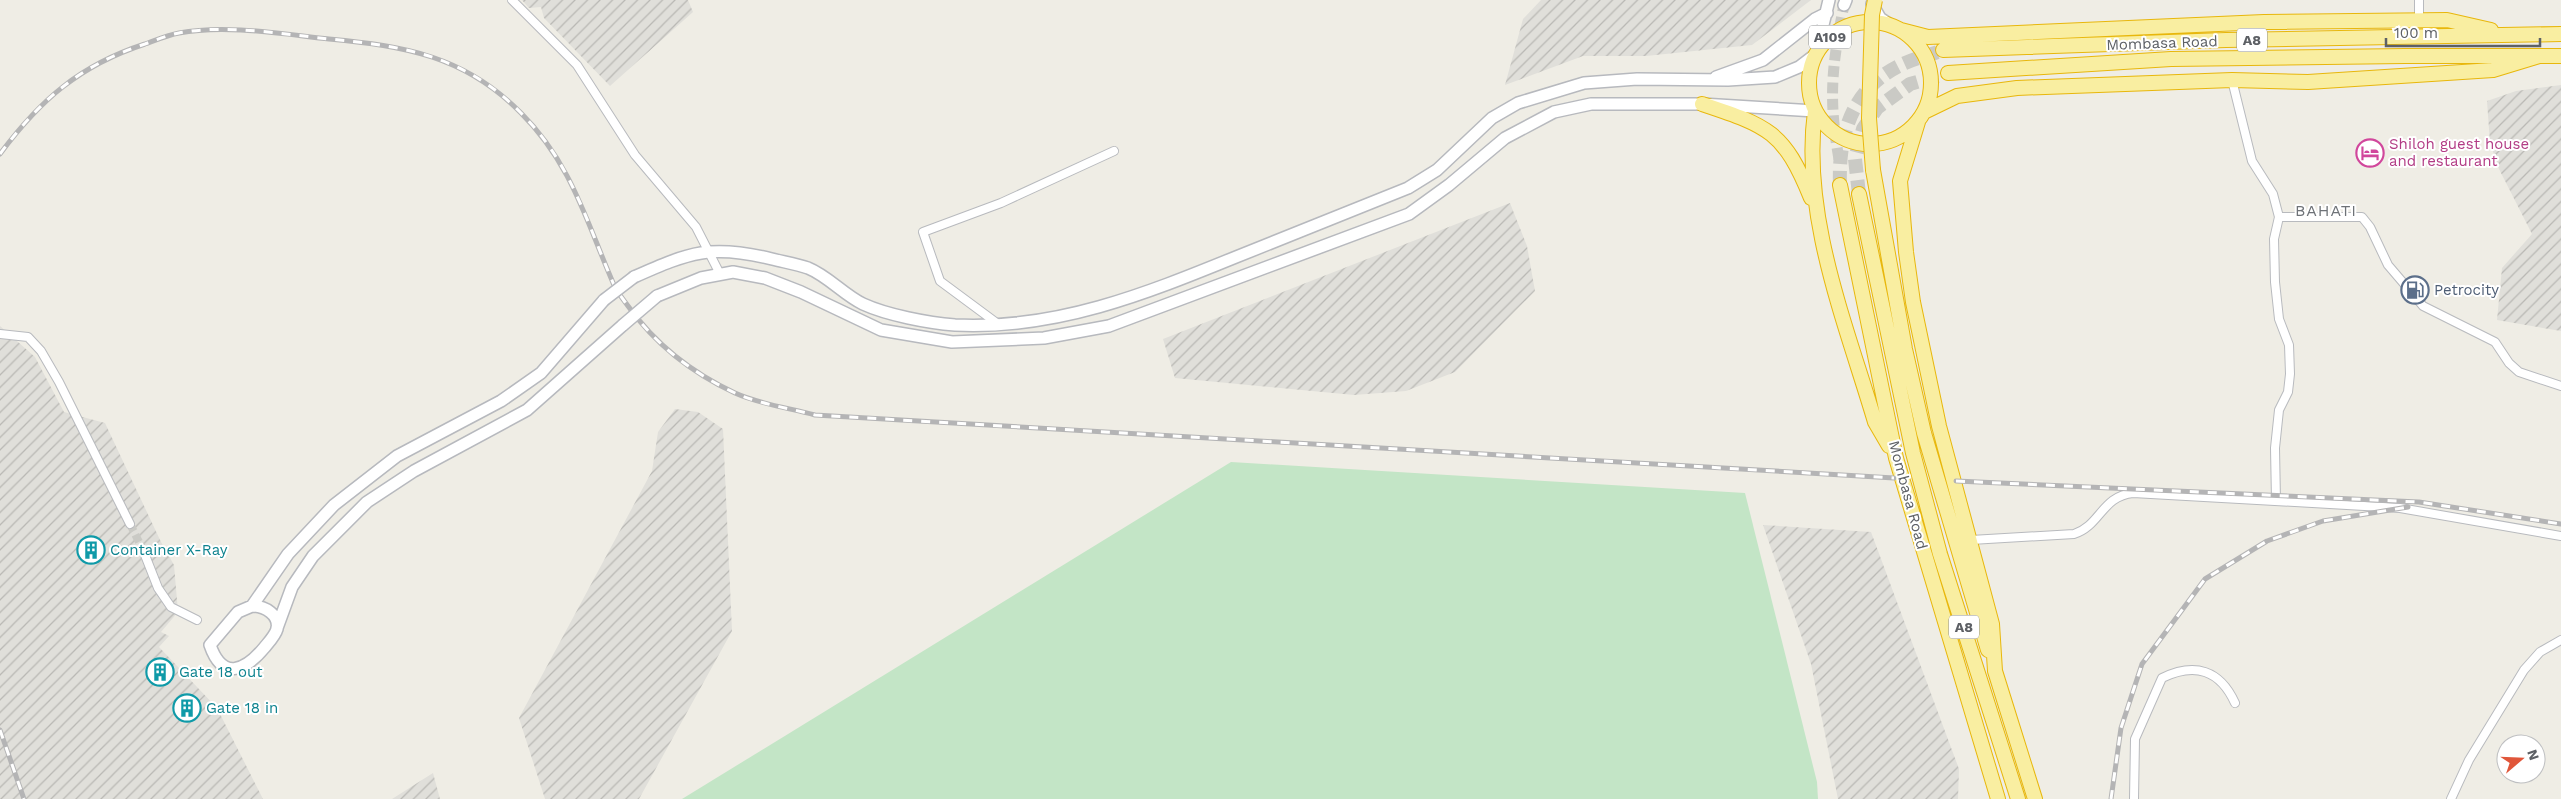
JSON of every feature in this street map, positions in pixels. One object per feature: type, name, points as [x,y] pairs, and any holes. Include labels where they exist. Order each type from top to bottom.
[{"type":"highway","points":[[1875,0],[1872,15],[1869,118],[1873,170],[1905,350],[1924,433],[2035,799]]},
{"type":"highway","points":[[1895,27],[1928,37],[2254,23],[2447,20],[2512,35]]},
{"type":"highway","name":"A109","points":[[1895,27],[1864,22],[1844,27],[1828,38],[1816,54],[1809,80],[1809,93],[1815,111],[1829,129],[1845,140],[1864,145],[1885,144],[1903,135],[1921,117]]},
{"type":"highway","points":[[1895,27],[1921,50],[1929,66],[1931,90],[1900,181],[1906,252],[1925,363],[1939,426],[1992,624],[1995,671]]},
{"type":"highway","name":"Mombasa Road","points":[[1943,50],[2226,40],[2561,34]]},
{"type":"highway","points":[[1921,117],[1957,96],[2017,88],[2232,80],[2308,82],[2493,70],[2539,56]]},
{"type":"highway","name":"Mombasa Road","points":[[1948,73],[2171,59],[2561,56]]},
{"type":"highway","points":[[1702,104],[1755,122],[1780,141],[1797,163],[1816,212]]},
{"type":"highway","points":[[1815,111],[1810,143],[1816,212],[1826,256],[1875,422],[1896,458]]},
{"type":"highway","name":"Mombasa Road","points":[[1840,185],[1896,458],[1998,799]]},
{"type":"highway","name":"Mombasa Road","points":[[1859,194],[1913,453],[1940,554],[2018,799]]},
{"type":"main road","points":[[252,606],[288,554],[334,504],[397,456],[501,401],[541,373],[604,300],[634,277],[673,260],[710,250],[736,251],[809,268],[863,304],[910,318],[955,324],[998,324],[1064,316],[1104,307],[1150,292],[1408,188],[1437,170],[1492,118],[1518,104],[1584,83],[1638,79],[1710,80],[1775,77],[1799,67],[1816,54],[1829,0]]},
{"type":"main road","points":[[1871,0],[1880,18],[1895,27]]},
{"type":"main road","points":[[1710,80],[1763,60],[1815,19],[1827,13]]},
{"type":"main road","points":[[277,628],[277,621],[269,611],[259,606],[252,606],[238,612],[210,645],[216,660],[220,664],[232,669],[246,666],[268,644],[277,628],[292,587],[313,556],[367,502],[414,471],[527,410],[657,296],[701,278],[733,272],[765,278],[801,292],[881,330],[952,342],[1044,338],[1109,326],[1409,214],[1449,185],[1505,138],[1554,112],[1591,104],[1702,104],[1815,111]]},
{"type":"street","points":[[512,0],[577,66],[635,155],[696,227],[710,250],[720,274]]},
{"type":"street","points":[[2419,0],[2419,20]]},
{"type":"street","points":[[2232,80],[2252,161],[2273,194],[2280,217],[2274,239],[2275,282],[2279,319],[2289,345],[2290,374],[2288,392],[2278,410],[2275,448],[2276,501]]},
{"type":"street","points":[[998,324],[940,281],[923,232],[978,213],[1051,182],[1114,151]]},
{"type":"street","points":[[2280,217],[2362,218],[2370,227],[2388,265],[2423,306],[2495,342],[2510,363],[2520,372],[2561,386]]},
{"type":"street","points":[[0,334],[28,337],[41,351],[59,382],[130,524]]},
{"type":"street","points":[[1970,540],[2047,534],[2074,534],[2087,527],[2105,505],[2126,494],[2400,508],[2561,536]]},
{"type":"street","points":[[143,550],[158,588],[171,607],[197,620]]},
{"type":"street","points":[[2451,799],[2469,760],[2524,670],[2540,652],[2561,640]]},
{"type":"street","points":[[2134,799],[2135,739],[2162,678],[2190,670],[2210,674],[2226,684],[2235,703]]},
{"type":"shaded area","points":[[522,0],[688,0],[693,12],[610,86],[544,18],[541,7],[529,8]]},
{"type":"shaded area","points":[[1541,0],[1811,0],[1752,45],[1646,56],[1583,56],[1505,85],[1523,19]]},
{"type":"shaded area","points":[[2561,85],[2561,331],[2497,320],[2502,268],[2532,234],[2499,169],[2490,143],[2487,101],[2516,91]]},
{"type":"shaded area","points":[[1510,203],[1527,246],[1535,291],[1455,372],[1406,391],[1354,395],[1175,378],[1163,339]]},
{"type":"shaded area","points":[[0,326],[35,357],[64,412],[105,423],[161,542],[174,565],[178,612],[161,632],[169,636],[159,647],[217,708],[263,799],[0,799]]},
{"type":"shaded area","points":[[675,409],[698,412],[723,429],[732,631],[639,799],[545,799],[519,718],[652,471],[658,432]]},
{"type":"shaded area","points":[[1763,525],[1871,532],[1959,769],[1958,799],[1838,799],[1811,664]]},
{"type":"shaded area","points":[[433,773],[440,799],[392,799]]},
{"type":"green space","points":[[1231,462],[1745,493],[1817,782],[1818,799],[682,799]]},
{"type":"tunnel","points":[[1839,159],[1833,118],[1833,82],[1834,64],[1844,5]]},
{"type":"tunnel","points":[[1840,185],[1842,147],[1846,130],[1852,114],[1861,99],[1872,85],[1886,74],[1903,64],[1943,50]]},
{"type":"tunnel","points":[[1859,194],[1855,159],[1863,129],[1877,108],[1910,84],[1948,73]]},
{"type":"tunnel","points":[[130,524],[143,550]]},
{"type":"railway","points":[[0,154],[30,117],[46,101],[81,74],[101,62],[171,35],[197,30],[235,30],[357,42],[408,50],[456,66],[478,78],[500,94],[538,132],[553,152],[576,194],[615,288],[650,333],[676,357],[719,385],[735,393],[774,406],[815,415],[1894,478]]},
{"type":"railway","points":[[1956,481],[2419,502],[2561,524]]},
{"type":"railway","points":[[2111,799],[2121,728],[2142,664],[2205,579],[2267,541],[2323,521],[2408,507]]},
{"type":"railway","points":[[0,730],[24,799]]},
{"type":"place","name":"Shiloh guest house and restaurant","points":[[2370,153]]},
{"type":"place","name":"Petrocity","points":[[2415,290]]},
{"type":"place","name":"Container X-Ray","points":[[91,550]]},
{"type":"place","name":"Gate 18 out","points":[[160,672]]},
{"type":"place","name":"Gate 18 in","points":[[187,708]]},
{"type":"district","name":"BAHATI","points":[[2326,210]]}]
